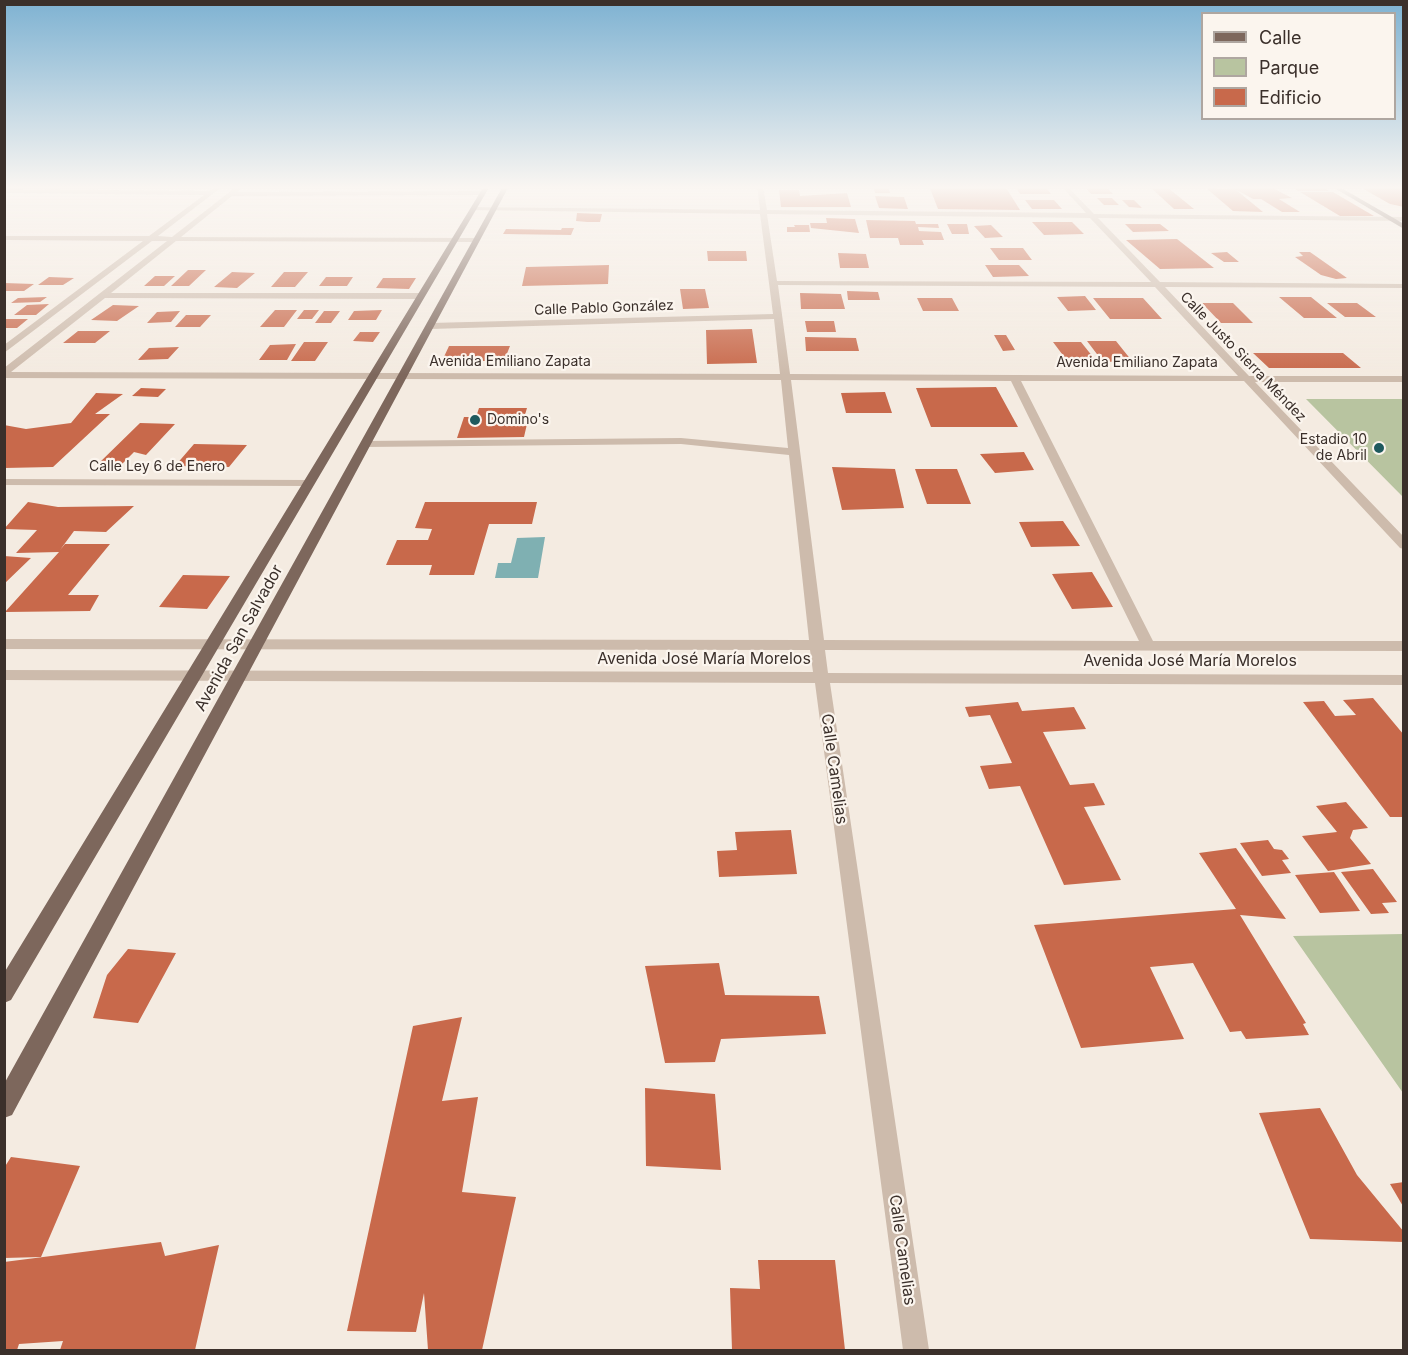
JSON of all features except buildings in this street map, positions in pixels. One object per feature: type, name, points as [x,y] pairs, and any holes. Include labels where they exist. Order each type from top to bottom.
[{"type":"main road","name":"Avenida San Salvador","points":[[4,993],[12,968],[195,675],[449,249]]},
{"type":"main road","name":"Avenida San Salvador","points":[[4,1107],[471,249]]},
{"type":"street","points":[[4,350],[137,249]]},
{"type":"street","points":[[4,374],[160,249]]},
{"type":"street","name":"Calle Camelias","points":[[769,249],[821,677],[916,1350]]},
{"type":"street","name":"Calle Justo Sierra Méndez","points":[[1123,249],[1404,545]]},
{"type":"street","points":[[774,283],[1154,283],[1404,286]]},
{"type":"street","points":[[103,295],[421,296]]},
{"type":"street","name":"Calle Pablo González","points":[[430,326],[778,316]]},
{"type":"street","name":"Avenida Emiliano Zapata","points":[[4,374],[372,378],[1404,379]]},
{"type":"street","points":[[1015,379],[1149,646]]},
{"type":"street","points":[[365,444],[681,441],[794,452]]},
{"type":"street","name":"Calle Ley 6 de Enero","points":[[4,482],[309,483]]},
{"type":"street","name":"Avenida José María Morelos","points":[[4,644],[1404,646]]},
{"type":"street","name":"Avenida José María Morelos","points":[[4,675],[240,674],[1404,680]]},
{"type":"green space","name":"Estadio 10 de Abril","points":[[1306,399],[1403,399],[1403,497]]},
{"type":"green space","points":[[1404,934],[1403,1093],[1293,936]]},
{"type":"water","points":[[545,537],[538,578],[495,578],[498,563],[511,563],[517,538]]},
{"type":"place","name":"Domino's","points":[[475,420]]},
{"type":"place","name":"Estadio 10 de Abril","points":[[1379,448]]}]
